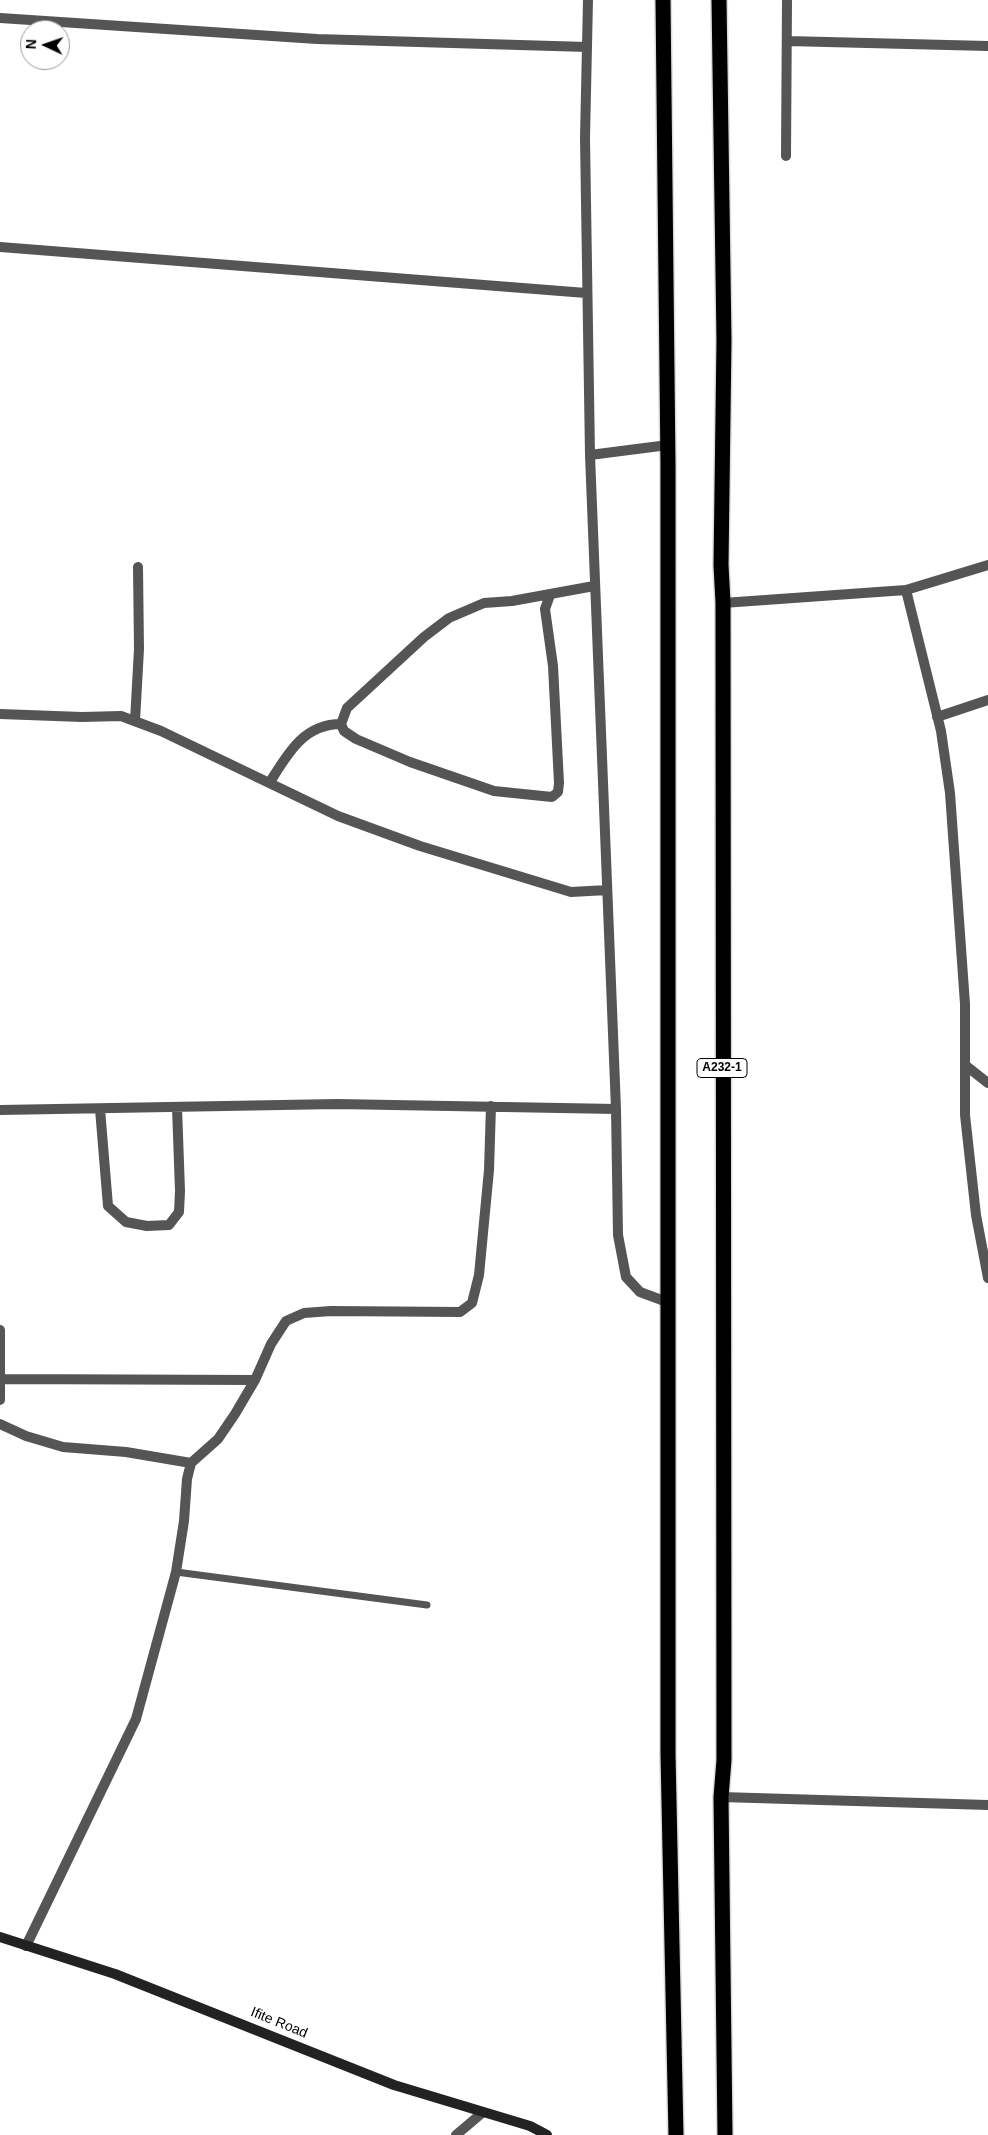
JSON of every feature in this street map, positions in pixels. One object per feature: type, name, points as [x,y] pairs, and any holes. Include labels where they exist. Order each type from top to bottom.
[{"type":"highway","points":[[664,0],[668,445],[668,1754],[676,2135]]},
{"type":"highway","name":"A232-1","points":[[720,0],[724,340],[722,565],[724,1760],[721,1796],[725,2135]]},
{"type":"street","points":[[588,0],[585,138],[586,293],[594,586],[616,1108],[618,1235],[626,1277],[640,1292],[667,1302]]},
{"type":"street","points":[[786,156],[787,0]]},
{"type":"street","points":[[0,18],[317,39],[587,47]]},
{"type":"street","points":[[787,41],[988,46]]},
{"type":"street","points":[[0,247],[586,293]]},
{"type":"street","points":[[590,455],[668,445]]},
{"type":"street","points":[[723,603],[906,590],[988,565]]},
{"type":"street","points":[[135,721],[139,649],[138,567]]},
{"type":"street","points":[[340,724],[347,708],[424,637],[449,618],[484,603],[550,595],[594,586]]},
{"type":"street","points":[[906,590],[937,717],[950,793],[965,1004],[965,1114],[976,1215],[988,1278]]},
{"type":"street","points":[[340,724],[344,731],[356,739],[410,762],[494,791],[552,797],[558,792],[559,783],[553,666],[545,609],[550,595]]},
{"type":"street","points":[[937,717],[988,700]]},
{"type":"street","points":[[0,714],[82,717],[121,716],[161,731],[338,816],[420,846],[571,892],[607,890]]},
{"type":"street","points":[[270,782],[284,759],[314,728],[327,724],[340,724]]},
{"type":"street","points":[[965,1065],[988,1083]]},
{"type":"street","points":[[0,1110],[337,1104],[616,1108]]},
{"type":"street","points":[[26,1946],[136,1719],[176,1572],[184,1521],[187,1479],[191,1463],[218,1439],[255,1380],[271,1344],[286,1321],[304,1313],[331,1310],[460,1312],[472,1303],[480,1275],[489,1170],[491,1106]]},
{"type":"street","points":[[100,1109],[108,1206],[126,1222],[147,1226],[169,1225],[179,1212],[178,1107]]},
{"type":"street","points":[[0,1330],[0,1400]]},
{"type":"street","points":[[1,1379],[255,1380]]},
{"type":"street","points":[[0,1424],[26,1436],[63,1447],[126,1452],[191,1463]]},
{"type":"street","points":[[721,1796],[988,1806]]},
{"type":"street","name":"Ifite Road","points":[[0,1937],[115,1974],[225,2016],[394,2085],[530,2126],[547,2135]]},
{"type":"street","points":[[456,2135],[482,2113]]},
{"type":"lane","points":[[176,1572],[427,1605]]}]
